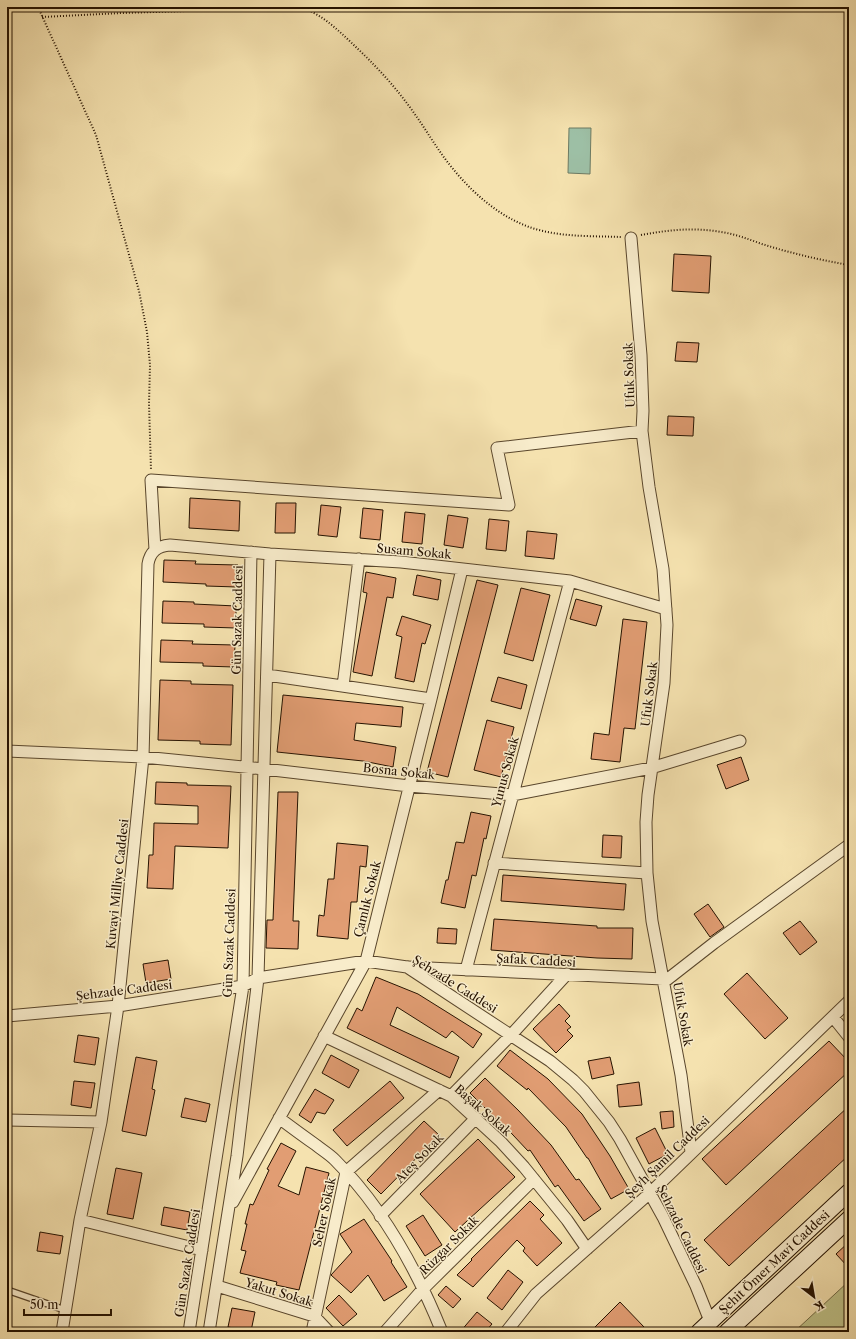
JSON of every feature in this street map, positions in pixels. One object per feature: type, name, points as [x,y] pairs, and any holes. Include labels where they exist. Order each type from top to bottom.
[{"type":"main road","name":"Şehit Ömer Mavi Caddesi","points":[[704,1327],[849,1192]]},
{"type":"main road","name":"Şehit Ömer Mavi Caddesi","points":[[727,1332],[849,1219]]},
{"type":"street","name":"Ufuk Sokak","points":[[631,238],[641,348],[643,392],[642,431],[649,487],[663,570],[667,646],[661,712],[651,768],[646,822],[647,873],[652,921],[681,1075],[691,1152]]},
{"type":"street","points":[[155,550],[151,480],[509,505],[497,448],[642,431]]},
{"type":"street","name":"Susam Sokak","points":[[155,550],[160,547],[170,545],[270,554],[401,562],[570,581],[666,609]]},
{"type":"street","name":"Kuvayi Milliye Caddesi","points":[[62,1332],[80,1220],[101,1122],[118,1006],[143,757],[148,564],[155,550]]},
{"type":"street","name":"Gün Sazak Caddesi","points":[[189,1332],[243,986],[251,552]]},
{"type":"street","points":[[210,1332],[237,1156],[258,978],[270,554]]},
{"type":"street","points":[[343,686],[359,559]]},
{"type":"street","name":"Çamlık Sokak","points":[[229,1209],[366,961],[462,569]]},
{"type":"street","name":"Yunus Sokak","points":[[466,970],[570,581]]},
{"type":"street","points":[[267,675],[431,699]]},
{"type":"street","name":"Bosna Sokak","points":[[7,751],[143,757],[409,786],[512,795],[651,768],[740,741]]},
{"type":"street","points":[[664,980],[849,845]]},
{"type":"street","points":[[494,863],[647,873]]},
{"type":"street","name":"Şehzade Caddesi","points":[[7,1016],[118,1006],[243,986],[258,978],[366,961],[407,967],[550,1061],[584,1091],[620,1139],[680,1251],[704,1327]]},
{"type":"street","name":"Şafak Caddesi","points":[[407,967],[664,980]]},
{"type":"street","points":[[451,1096],[511,1035],[567,974]]},
{"type":"street","name":"Şeyh Şamil Caddesi","points":[[506,1332],[536,1294],[650,1193],[849,1001]]},
{"type":"street","points":[[833,1017],[849,1037]]},
{"type":"street","name":"Başak Sokak","points":[[324,1036],[451,1096],[501,1142],[534,1179],[567,1220],[587,1249]]},
{"type":"street","name":"Seher Sokak","points":[[312,1332],[314,1316],[346,1172],[439,1090]]},
{"type":"street","points":[[279,1118],[334,1159],[380,1216],[400,1245],[423,1289],[442,1332]]},
{"type":"street","name":"Ateş Sokak","points":[[380,1216],[476,1118]]},
{"type":"street","points":[[7,1120],[101,1122]]},
{"type":"street","name":"Rüzgar Sokak","points":[[385,1332],[423,1289],[534,1179]]},
{"type":"street","points":[[80,1220],[202,1250]]},
{"type":"street","name":"Yakut Sokak","points":[[216,1286],[314,1316],[328,1332]]},
{"type":"lane","points":[[7,1290],[65,1310]]},
{"type":"path","points":[[38,7],[96,135],[139,291],[147,332],[149,359],[151,480]]},
{"type":"path","points":[[42,17],[221,10],[236,7]]},
{"type":"path","points":[[300,7],[329,22],[376,67],[414,112],[442,155],[454,170],[479,196],[518,223],[554,234],[631,238],[658,232],[679,230],[720,232],[734,234],[788,252],[849,265]]},
{"type":"shaded area","points":[[569,128],[591,128],[590,174],[568,173]]},
{"type":"shaded area","points":[[849,1281],[849,1332],[794,1332]]},
{"type":"building","points":[[674,254],[711,256],[709,293],[672,291]]},
{"type":"building","points":[[677,342],[699,343],[697,362],[675,361]]},
{"type":"building","points":[[668,416],[694,417],[693,436],[667,435]]},
{"type":"building","points":[[190,498],[240,501],[239,531],[189,528]]},
{"type":"building","points":[[276,503],[296,503],[295,533],[275,533]]},
{"type":"building","points":[[321,505],[341,507],[337,537],[318,535]]},
{"type":"building","points":[[363,508],[383,510],[380,540],[360,538]]},
{"type":"building","points":[[405,512],[425,514],[422,544],[402,542]]},
{"type":"building","points":[[448,515],[468,518],[463,548],[444,545]]},
{"type":"building","points":[[489,519],[509,521],[506,551],[486,549]]},
{"type":"building","points":[[527,531],[557,534],[554,559],[525,556]]},
{"type":"building","points":[[164,560],[196,561],[195,564],[238,565],[237,587],[163,582]]},
{"type":"building","points":[[366,572],[396,578],[393,598],[387,597],[372,676],[353,672],[367,593],[363,592]]},
{"type":"building","points":[[417,575],[441,580],[438,600],[413,595]]},
{"type":"building","points":[[477,580],[498,585],[448,777],[427,772]]},
{"type":"building","points":[[521,588],[550,595],[533,661],[504,653]]},
{"type":"building","points":[[576,599],[602,606],[596,626],[570,619]]},
{"type":"building","points":[[163,601],[236,606],[236,628],[204,627],[204,624],[162,623]]},
{"type":"building","points":[[402,616],[431,625],[425,644],[422,643],[414,682],[395,678],[402,637],[396,635]]},
{"type":"building","points":[[623,619],[647,622],[635,729],[624,728],[620,762],[591,759],[594,733],[609,735]]},
{"type":"building","points":[[161,640],[193,641],[192,644],[235,645],[234,667],[203,666],[203,663],[160,662]]},
{"type":"building","points":[[498,677],[527,685],[521,709],[491,701]]},
{"type":"building","points":[[160,680],[191,681],[191,684],[233,685],[231,745],[200,744],[200,741],[158,740]]},
{"type":"building","points":[[283,695],[403,707],[401,727],[356,723],[354,740],[396,747],[393,767],[363,761],[277,752]]},
{"type":"building","points":[[487,720],[514,727],[501,777],[474,770]]},
{"type":"building","points":[[741,757],[749,780],[726,789],[717,765]]},
{"type":"building","points":[[156,782],[187,783],[187,785],[231,786],[228,848],[175,846],[173,889],[147,888],[149,855],[153,855],[154,823],[198,824],[198,806],[155,804]]},
{"type":"building","points":[[278,792],[298,792],[293,921],[299,921],[298,949],[266,948],[267,920],[273,920]]},
{"type":"building","points":[[471,812],[491,816],[486,839],[484,838],[476,876],[472,875],[465,908],[441,903],[446,880],[448,880],[456,842],[464,843]]},
{"type":"building","points":[[603,835],[622,836],[621,858],[602,857]]},
{"type":"building","points":[[337,843],[368,846],[366,867],[360,866],[357,902],[351,902],[348,939],[317,936],[319,915],[324,916],[328,879],[334,879]]},
{"type":"building","points":[[503,875],[626,884],[624,910],[501,901]]},
{"type":"building","points":[[708,904],[724,927],[710,937],[694,914]]},
{"type":"building","points":[[494,919],[597,926],[597,928],[633,928],[632,959],[597,958],[491,950]]},
{"type":"building","points":[[800,921],[817,942],[800,955],[783,933]]},
{"type":"building","points":[[438,928],[457,929],[456,944],[437,943]]},
{"type":"building","points":[[168,960],[171,979],[146,983],[143,964]]},
{"type":"building","points":[[747,973],[788,1018],[765,1039],[724,994]]},
{"type":"building","points":[[376,977],[418,994],[482,1034],[473,1048],[452,1031],[446,1038],[397,1007],[390,1025],[459,1057],[450,1078],[347,1028],[357,1008],[362,1011]]},
{"type":"building","points":[[559,1004],[570,1016],[565,1021],[571,1027],[567,1030],[573,1036],[556,1053],[533,1029]]},
{"type":"building","points":[[78,1035],[99,1038],[95,1065],[74,1062]]},
{"type":"building","points":[[829,1041],[849,1062],[849,1071],[726,1185],[702,1159]]},
{"type":"building","points":[[510,1050],[548,1079],[582,1114],[610,1156],[629,1189],[611,1199],[588,1158],[566,1127],[528,1088],[527,1090],[497,1066]]},
{"type":"building","points":[[331,1055],[359,1070],[349,1088],[322,1073]]},
{"type":"building","points":[[136,1057],[157,1061],[152,1089],[155,1090],[146,1136],[122,1131]]},
{"type":"building","points":[[610,1057],[614,1074],[592,1079],[588,1061]]},
{"type":"building","points":[[485,1078],[551,1145],[576,1180],[579,1179],[601,1209],[584,1221],[558,1185],[555,1187],[530,1150],[528,1151],[498,1119],[497,1120],[470,1093]]},
{"type":"building","points":[[74,1081],[95,1083],[91,1108],[71,1105]]},
{"type":"building","points":[[390,1081],[404,1098],[347,1146],[333,1130]]},
{"type":"building","points":[[639,1082],[642,1105],[619,1107],[617,1085]]},
{"type":"building","points":[[315,1089],[334,1100],[325,1114],[317,1112],[311,1123],[299,1115]]},
{"type":"building","points":[[185,1098],[210,1104],[206,1122],[181,1117]]},
{"type":"building","points":[[849,1106],[849,1155],[729,1266],[704,1240]]},
{"type":"building","points":[[673,1111],[674,1127],[662,1129],[660,1112]]},
{"type":"building","points":[[424,1121],[439,1135],[381,1194],[367,1180]]},
{"type":"building","points":[[655,1128],[668,1154],[649,1164],[636,1138]]},
{"type":"building","points":[[478,1139],[515,1177],[455,1232],[420,1194]]},
{"type":"building","points":[[281,1143],[296,1151],[278,1186],[299,1195],[306,1167],[329,1173],[299,1290],[276,1285],[277,1282],[240,1273],[246,1251],[241,1250],[250,1204],[253,1205],[269,1170],[267,1169]]},
{"type":"building","points":[[116,1168],[142,1173],[133,1219],[107,1214]]},
{"type":"building","points":[[530,1201],[544,1215],[540,1219],[562,1243],[537,1266],[523,1251],[525,1248],[517,1240],[473,1287],[457,1275],[472,1260],[471,1259]]},
{"type":"building","points":[[164,1207],[190,1212],[187,1230],[161,1225]]},
{"type":"building","points":[[423,1215],[442,1245],[425,1256],[406,1226]]},
{"type":"building","points":[[364,1219],[392,1261],[391,1262],[407,1287],[384,1301],[368,1275],[351,1293],[331,1275],[352,1252],[340,1234]]},
{"type":"building","points":[[40,1232],[63,1236],[60,1254],[37,1251]]},
{"type":"building","points":[[849,1242],[849,1268],[836,1254]]},
{"type":"building","points":[[508,1270],[523,1282],[502,1310],[487,1298]]},
{"type":"building","points":[[446,1286],[461,1299],[453,1308],[438,1295]]},
{"type":"building","points":[[339,1295],[357,1314],[343,1326],[326,1308]]},
{"type":"building","points":[[620,1302],[644,1327],[639,1332],[590,1332]]},
{"type":"building","points":[[232,1308],[255,1312],[251,1331],[228,1327]]},
{"type":"building","points":[[477,1312],[492,1324],[485,1332],[460,1332]]}]
